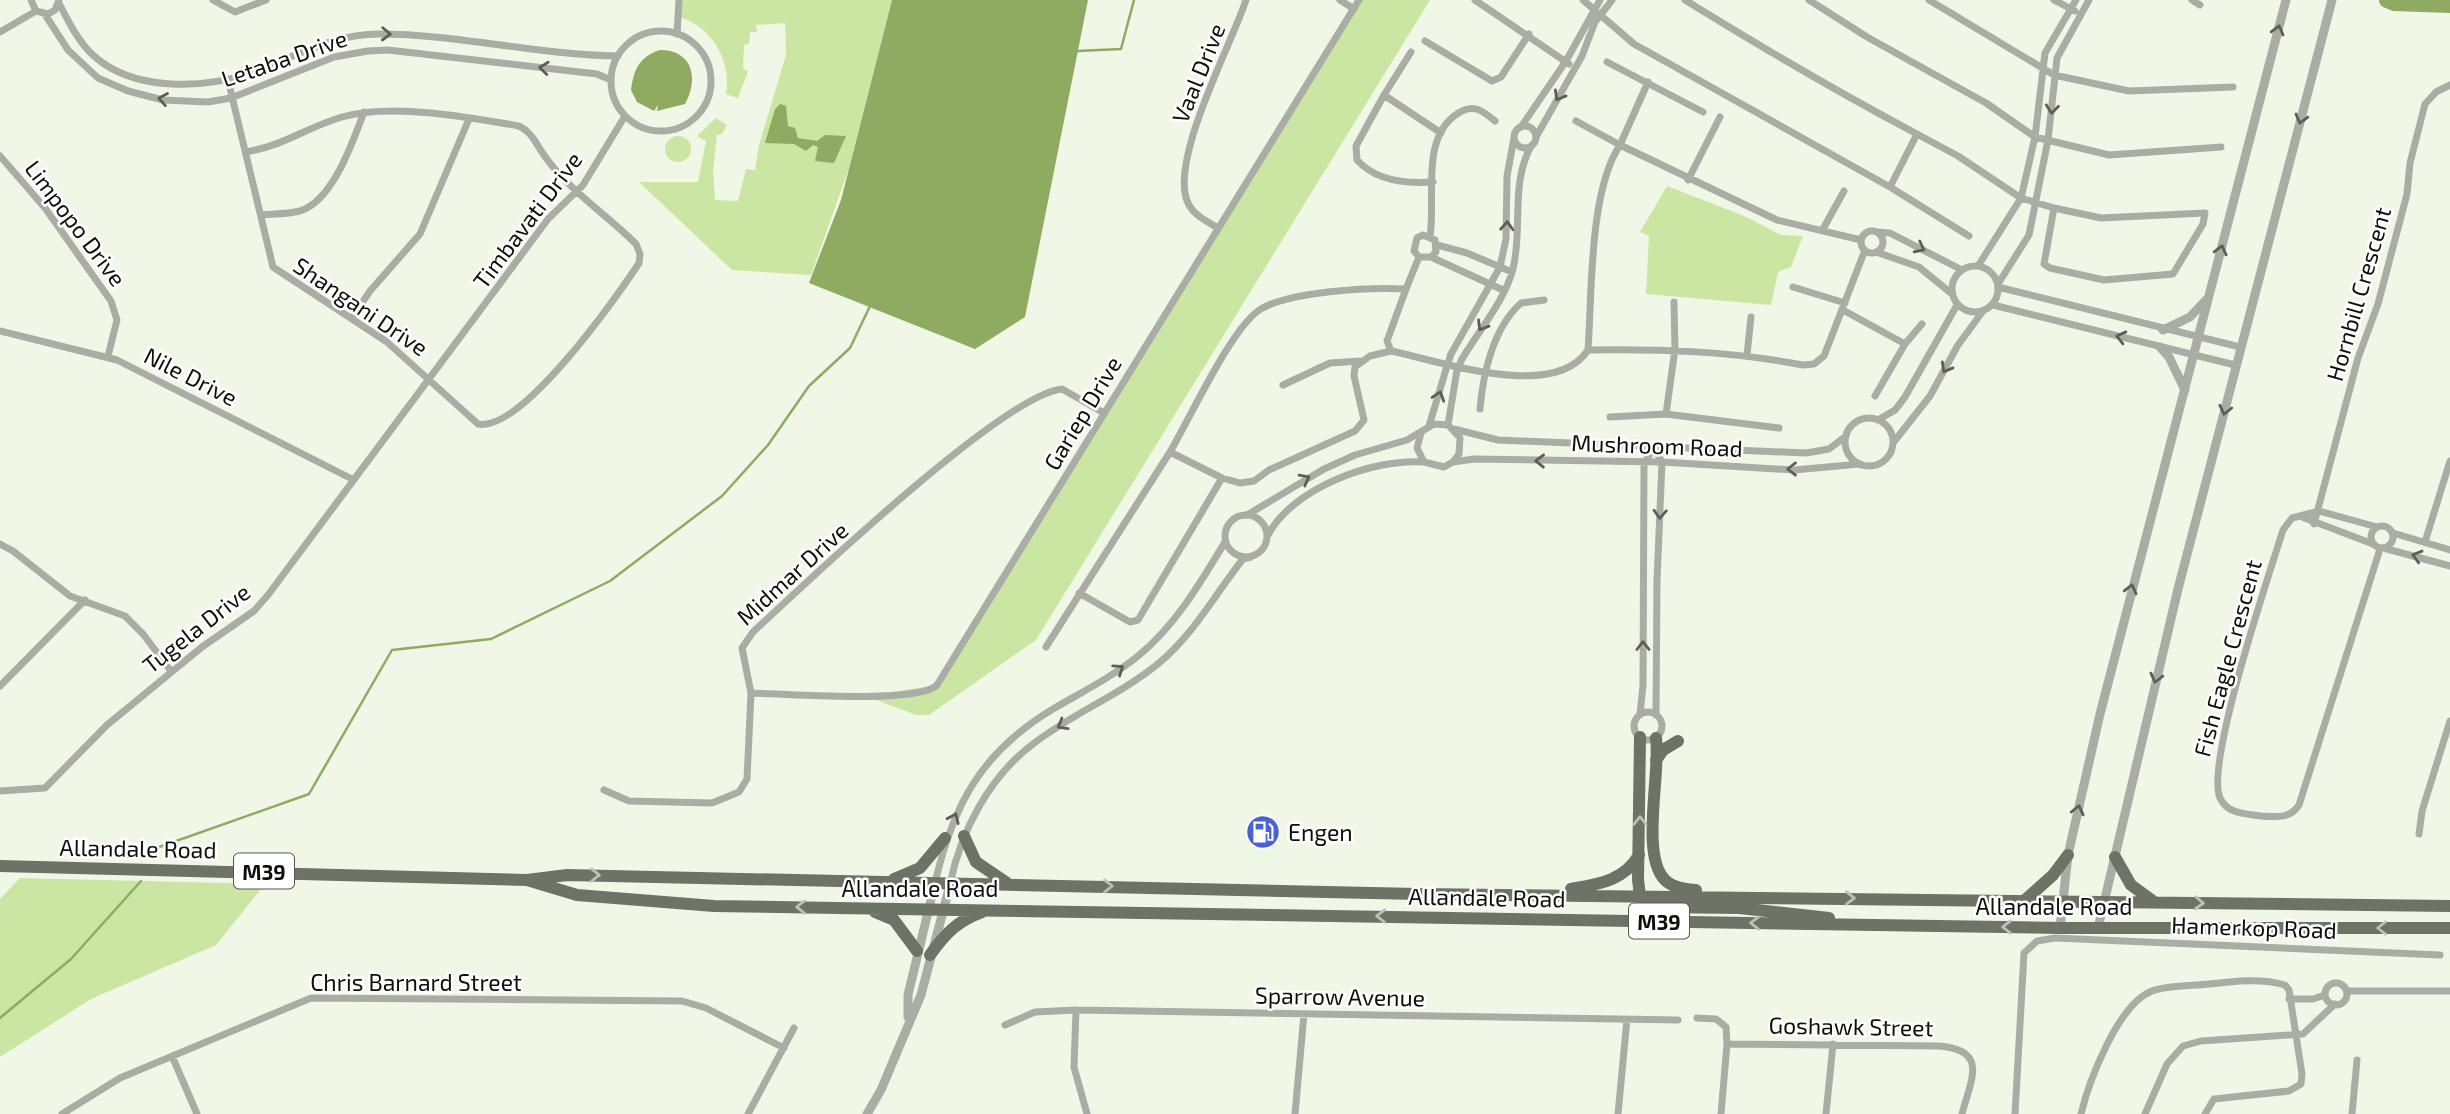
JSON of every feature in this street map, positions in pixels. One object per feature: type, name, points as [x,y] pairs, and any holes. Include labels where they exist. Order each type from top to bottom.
[{"type":"main road","points":[[1640,737],[1641,903],[1650,907],[1738,908],[1802,913],[1871,925]]},
{"type":"main road","points":[[1656,738],[1654,843],[1660,873],[1674,886],[1753,897]]},
{"type":"main road","points":[[1656,760],[1663,750],[1678,741]]},
{"type":"main road","points":[[964,836],[976,862],[1010,885]]},
{"type":"main road","points":[[883,882],[920,868],[945,838]]},
{"type":"main road","points":[[1539,895],[1613,880],[1630,868],[1640,853]]},
{"type":"main road","points":[[2024,901],[2047,881],[2068,855]]},
{"type":"main road","points":[[2115,857],[2131,885],[2154,902]]},
{"type":"main road","name":"Allandale Road","points":[[0,866],[527,880],[568,875],[1539,895],[2450,906]]},
{"type":"main road","name":"Allandale Road","points":[[527,880],[577,895],[714,906],[2060,928],[2450,928]]},
{"type":"main road","points":[[869,909],[894,920],[917,951]]},
{"type":"main road","points":[[930,955],[948,930],[963,918],[992,909]]},
{"type":"street","points":[[31,0],[36,11]]},
{"type":"street","points":[[214,0],[235,12],[266,0]]},
{"type":"street","points":[[677,34],[679,0]]},
{"type":"street","name":"Vaal Drive","points":[[1219,228],[1192,210],[1186,200],[1184,185],[1197,116],[1232,41],[1246,0]]},
{"type":"street","points":[[1340,0],[1354,9]]},
{"type":"street","name":"Gariep Drive","points":[[751,693],[866,696],[933,689],[1359,0]]},
{"type":"street","points":[[1475,0],[1529,34],[1575,68]]},
{"type":"street","points":[[1584,0],[1634,44],[1772,124],[1891,187],[1969,236]]},
{"type":"street","points":[[908,1019],[908,995],[945,838],[968,788],[1002,747],[1050,711],[1141,654],[1188,599],[1226,542],[1228,525],[1236,517],[1247,515],[1324,469],[1421,433],[1429,426],[1451,354],[1500,267],[1506,239],[1507,176],[1514,138],[1566,61],[1593,8],[1600,0]]},
{"type":"street","points":[[867,1114],[884,1083],[908,1019],[921,995],[964,836],[982,801],[1014,761],[1042,737],[1128,687],[1162,660],[1189,631],[1243,559],[1251,557],[1264,547],[1274,522],[1286,510],[1331,483],[1392,462],[1424,462],[1439,467],[1453,463],[1461,449],[1460,438],[1451,427],[1458,370],[1512,272],[1517,244],[1519,175],[1531,146],[1601,15],[1612,0]]},
{"type":"street","points":[[1685,0],[1753,38],[1801,72],[1958,156],[2021,198],[2101,218],[2205,213],[2203,224],[2173,274],[2104,281],[2050,268],[2044,264],[2054,208]]},
{"type":"street","points":[[1809,0],[1867,37],[1986,103],[2035,137],[2109,155],[2221,147]]},
{"type":"street","points":[[1929,0],[2054,75],[2129,91],[2233,87]]},
{"type":"street","points":[[2054,0],[2081,14]]},
{"type":"street","points":[[1978,266],[2021,198],[2035,137],[2042,69],[2048,46],[2076,0]]},
{"type":"street","points":[[1865,250],[1931,275],[1952,295],[1957,305],[1972,313],[1993,305],[1998,286],[2029,236],[2048,140],[2054,75],[2059,52],[2089,0]]},
{"type":"street","points":[[2192,0],[2200,5]]},
{"type":"street","points":[[2060,928],[2068,855],[2103,701],[2286,0]]},
{"type":"street","points":[[0,32],[36,11],[52,12],[59,2]]},
{"type":"street","name":"Letaba Drive","points":[[59,2],[87,48],[111,68],[127,75],[179,84],[228,80],[316,45],[370,34],[618,56]]},
{"type":"street","points":[[2098,928],[2144,725],[2235,365],[2331,3]]},
{"type":"street","name":"Letaba Drive","points":[[44,13],[68,50],[98,78],[128,91],[163,100],[208,102],[231,98],[334,57],[388,50],[597,74],[611,80]]},
{"type":"street","points":[[666,31],[692,42],[704,56],[710,73],[710,91],[703,107],[683,125],[657,131],[640,127],[617,106],[611,80],[618,56],[624,47],[643,34],[666,31]]},
{"type":"street","points":[[1425,41],[1492,81],[1501,77],[1529,34]]},
{"type":"street","points":[[1411,52],[1354,149],[1357,159],[1374,173],[1395,181],[1433,182]]},
{"type":"street","points":[[1607,62],[1703,112]]},
{"type":"street","name":"Shangani Drive","points":[[228,80],[262,215],[268,254],[277,272],[352,318],[432,379],[465,414],[483,426],[503,418],[556,374],[640,258],[636,244],[578,191]]},
{"type":"street","points":[[1283,385],[1329,363],[1360,361],[1391,351],[1444,361],[1483,374],[1559,372],[1570,368],[1588,349],[1600,198],[1612,157],[1648,82]]},
{"type":"street","name":"Hornbill Crescent","points":[[2314,524],[2358,358],[2378,304],[2408,191],[2410,163],[2425,104],[2436,92],[2450,85]]},
{"type":"street","points":[[1384,95],[1441,133]]},
{"type":"street","points":[[1495,121],[1481,110],[1468,108],[1452,117],[1441,133],[1434,154],[1430,236],[1437,245],[1467,253],[1512,272]]},
{"type":"street","points":[[246,152],[287,142],[332,121],[364,113],[406,113],[469,119],[527,130],[548,161],[578,191]]},
{"type":"street","points":[[262,215],[300,211],[314,202],[339,172],[364,113]]},
{"type":"street","name":"Timbavati Drive","points":[[432,379],[548,219],[578,191],[625,116]]},
{"type":"street","points":[[1688,180],[1720,117]]},
{"type":"street","points":[[352,318],[370,291],[420,234],[469,119]]},
{"type":"street","points":[[1576,121],[1688,180],[1777,220],[1861,240]]},
{"type":"street","points":[[1521,127],[1529,127],[1536,137]]},
{"type":"street","points":[[1891,187],[1917,134]]},
{"type":"street","points":[[1514,138],[1520,147],[1531,146]]},
{"type":"street","name":"Limpopo Drive","points":[[0,156],[45,208],[114,307],[117,320],[108,356]]},
{"type":"street","points":[[1823,229],[1844,191]]},
{"type":"street","points":[[1861,240],[1867,232],[1890,233],[1962,270]]},
{"type":"street","points":[[1876,252],[1882,247],[1883,240],[1877,232]]},
{"type":"street","points":[[1391,351],[1387,341],[1419,257],[1413,244],[1423,235],[1430,236]]},
{"type":"street","points":[[1588,349],[1675,349],[1747,355],[1803,365],[1814,364],[1824,356],[1844,306],[1865,250],[1861,240]]},
{"type":"street","points":[[1431,257],[1437,245]]},
{"type":"street","points":[[1419,257],[1431,257],[1503,290]]},
{"type":"street","points":[[1931,275],[1942,260]]},
{"type":"street","points":[[1952,295],[1952,284],[1962,270],[1978,266],[1993,274],[1998,286]]},
{"type":"street","points":[[1998,286],[2240,348]]},
{"type":"street","points":[[1793,287],[1844,306],[1905,344]]},
{"type":"street","points":[[1046,647],[1170,452],[1213,374],[1247,321],[1258,311],[1288,299],[1343,290],[1406,289]]},
{"type":"street","points":[[2163,330],[2190,317],[2210,295]]},
{"type":"street","points":[[1480,409],[1483,374],[1502,330],[1516,308],[1530,300],[1544,300]]},
{"type":"street","points":[[1666,414],[1675,349],[1674,302]]},
{"type":"street","name":"Mushroom Road","points":[[1451,427],[1498,440],[1806,453],[1829,449],[1861,420],[1878,420],[1895,410],[1957,305]]},
{"type":"street","points":[[1993,305],[2235,365]]},
{"type":"street","name":"Mushroom Road","points":[[1453,463],[1497,460],[1662,462],[1794,470],[1860,464],[1871,466],[1882,462],[1890,454],[1893,443],[1930,396],[1958,345],[1983,311]]},
{"type":"street","points":[[1747,355],[1751,317]]},
{"type":"street","points":[[1875,396],[1905,344],[1922,324]]},
{"type":"street","name":"Nile Drive","points":[[0,331],[108,356],[354,480]]},
{"type":"street","points":[[2160,347],[2169,357],[2185,390]]},
{"type":"street","points":[[1170,452],[1223,478],[1240,482],[1254,481],[1269,470],[1360,428],[1364,420],[1354,376],[1360,361]]},
{"type":"street","name":"Tugela Drive","points":[[0,792],[45,788],[107,725],[171,671],[258,607],[432,379]]},
{"type":"street","name":"Midmar Drive","points":[[604,790],[629,801],[712,803],[739,792],[747,779],[751,693],[741,652],[747,638],[834,558],[975,439],[1055,390],[1066,390],[1104,413]]},
{"type":"street","points":[[1611,417],[1666,414],[1779,428]]},
{"type":"street","points":[[1878,420],[1891,432],[1893,443]]},
{"type":"street","points":[[1429,426],[1451,427]]},
{"type":"street","points":[[1421,433],[1417,448],[1424,462]]},
{"type":"street","points":[[1846,436],[1848,453],[1860,464]]},
{"type":"street","points":[[1654,448],[1662,462],[1657,581],[1656,715],[1661,727],[1656,738],[1640,737],[1634,726],[1640,714],[1643,685],[1644,463],[1654,448]]},
{"type":"street","points":[[2425,542],[2450,461]]},
{"type":"street","points":[[1079,593],[1130,622],[1138,620],[1223,478]]},
{"type":"street","points":[[2319,511],[2377,527],[2388,527],[2393,533],[2450,550]]},
{"type":"street","name":"Fish Eagle Crescent","points":[[2319,511],[2290,519],[2283,530],[2217,762],[2220,800],[2232,811],[2276,817],[2293,813],[2299,805],[2379,547]]},
{"type":"street","points":[[1247,515],[1262,522],[1267,537]]},
{"type":"street","points":[[2302,517],[2314,524],[2379,547],[2450,566]]},
{"type":"street","points":[[2377,527],[2372,533],[2379,547]]},
{"type":"street","points":[[2379,547],[2391,545],[2393,533]]},
{"type":"street","points":[[1226,542],[1235,555],[1251,557]]},
{"type":"street","points":[[0,544],[13,551],[70,596],[125,616],[143,634],[171,671]]},
{"type":"street","points":[[0,686],[85,600]]},
{"type":"street","points":[[1640,714],[1648,712],[1656,715]]},
{"type":"street","points":[[2419,834],[2422,811],[2450,721]]},
{"type":"street","name":"Hamerkop Road","points":[[2015,1114],[2024,953],[2037,941],[2055,938],[2440,955]]},
{"type":"street","points":[[2081,1114],[2090,1082],[2122,1020],[2129,1009],[2151,991],[2241,981],[2285,985],[2302,1074],[2297,1089],[2214,1099],[2205,1114]]},
{"type":"street","points":[[2325,995],[2327,988],[2335,983],[2347,991],[2450,991]]},
{"type":"street","points":[[2145,1114],[2167,1064],[2183,1046],[2201,1041],[2296,1035],[2308,1031],[2335,1004],[2345,1000],[2347,991]]},
{"type":"street","points":[[2289,999],[2313,999],[2325,995]]},
{"type":"street","points":[[2325,995],[2335,1004]]},
{"type":"street","name":"Chris Barnard Street","points":[[62,1114],[120,1078],[301,1001],[330,998],[682,1001],[706,1008],[784,1048]]},
{"type":"street","points":[[1076,1010],[1074,1067],[1087,1114]]},
{"type":"street","name":"Sparrow Avenue","points":[[1005,1025],[1035,1012],[1076,1010],[1678,1020]]},
{"type":"street","points":[[1295,1114],[1304,1014]]},
{"type":"street","points":[[1697,1018],[1723,1022],[1727,1044],[1721,1114]]},
{"type":"street","points":[[1618,1114],[1627,1020]]},
{"type":"street","points":[[748,1114],[794,1028]]},
{"type":"street","name":"Goshawk Street","points":[[1727,1044],[1953,1047],[1971,1057],[1972,1074],[1962,1114]]},
{"type":"street","points":[[1826,1114],[1833,1044]]},
{"type":"street","points":[[172,1056],[197,1114]]},
{"type":"street","points":[[2352,1114],[2357,1060]]},
{"type":"shaded area","points":[[680,0],[892,0],[848,171],[811,275],[732,270],[639,182],[698,182],[706,141],[697,136],[716,118],[727,125],[722,134],[717,135],[713,170],[715,200],[738,201],[746,169],[755,170],[759,145],[786,55],[785,23],[756,25],[757,32],[750,32],[749,44],[744,45],[743,69],[748,71],[738,98],[726,94],[726,70],[717,46],[701,28],[678,17]]},
{"type":"shaded area","points":[[892,0],[1088,0],[1025,317],[975,349],[809,283],[841,200]]},
{"type":"shaded area","points":[[1357,0],[1430,0],[1036,640],[929,715],[916,715],[866,696],[937,685]]},
{"type":"shaded area","points":[[660,50],[671,51],[686,60],[692,76],[692,85],[685,104],[657,111],[658,105],[654,111],[637,102],[631,90],[642,60]]},
{"type":"shaded area","points":[[780,104],[786,106],[788,126],[795,128],[798,138],[817,141],[825,135],[846,136],[834,163],[815,161],[818,147],[813,145],[806,151],[794,144],[765,143],[775,109]]},
{"type":"shaded area","points":[[678,136],[687,140],[691,149],[687,158],[678,162],[669,158],[665,149],[669,140]]},
{"type":"shaded area","points":[[1667,186],[1742,215],[1781,235],[1803,236],[1791,267],[1778,272],[1771,305],[1646,294],[1649,236],[1640,232]]},
{"type":"shaded area","points":[[20,878],[265,884],[216,945],[91,999],[0,1057],[0,899]]},
{"type":"waterway","points":[[1077,51],[1121,49],[1134,0]]},
{"type":"waterway","points":[[2387,0],[2394,3],[2450,5]]},
{"type":"waterway","points":[[145,852],[309,794],[392,650],[491,639],[610,581],[722,496],[768,445],[809,386],[850,348],[871,304]]},
{"type":"waterway","points":[[0,1018],[71,959],[141,881]]},
{"type":"place","name":"Engen","points":[[1263,832]]}]
